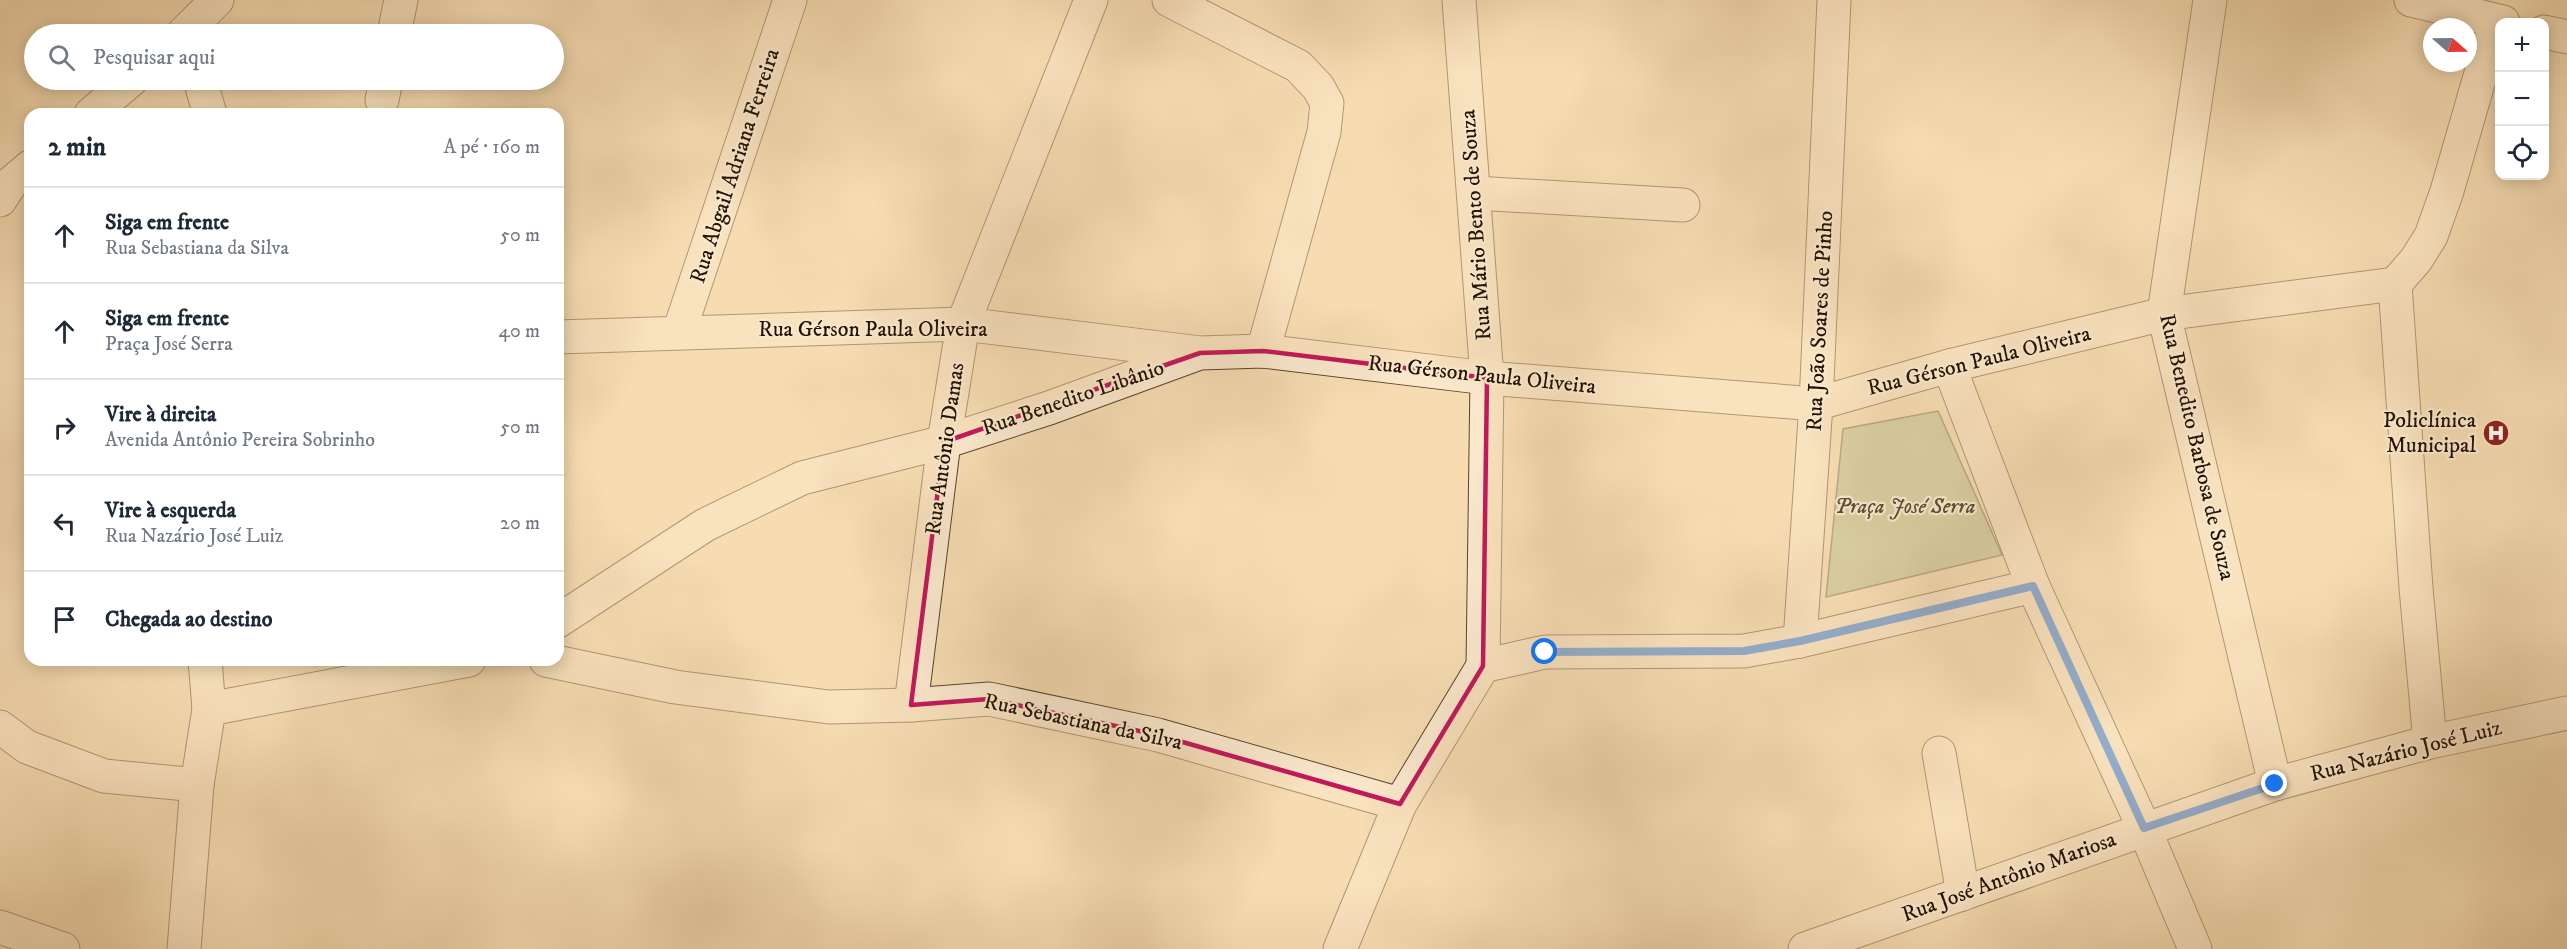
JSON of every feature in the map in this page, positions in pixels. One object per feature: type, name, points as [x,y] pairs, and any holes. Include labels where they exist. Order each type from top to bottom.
[{"type":"street","points":[[194,24],[217,0]]},
{"type":"street","points":[[396,24],[401,0]]},
{"type":"street","name":"Rua Abgail Adriana Ferreira","points":[[680,332],[790,0]]},
{"type":"street","name":"Rua Antônio Damas","points":[[911,705],[944,442],[963,324],[1091,0]]},
{"type":"street","points":[[1169,0],[1298,66],[1318,87],[1327,103],[1324,132],[1263,351]]},
{"type":"street","name":"Rua Mário Bento de Souza","points":[[1459,0],[1487,378],[1483,666]]},
{"type":"street","name":"Rua João Soares de Pinho","points":[[1800,641],[1816,404],[1834,0]]},
{"type":"street","name":"Rua Benedito Barbosa de Souza","points":[[2210,0],[2164,314],[2275,784]]},
{"type":"street","points":[[2411,0],[2495,21]]},
{"type":"street","points":[[2549,33],[2567,37]]},
{"type":"street","points":[[2430,742],[2416,588],[2395,284],[2416,260],[2431,236],[2495,38]]},
{"type":"street","points":[[98,108],[119,90]]},
{"type":"street","points":[[203,90],[208,108]]},
{"type":"street","points":[[0,200],[11,183],[24,172]]},
{"type":"street","points":[[1475,193],[1683,205]]},
{"type":"street","name":"Rua Gérson Paula Oliveira","points":[[564,336],[963,324],[1200,353],[1263,351],[1487,378],[1816,404],[1949,366],[2164,314],[2395,284]]},
{"type":"street","name":"Rua Benedito Libânio","points":[[564,617],[705,525],[802,478],[944,442],[1049,408],[1200,353]]},
{"type":"street","points":[[1949,366],[2033,586],[2144,828],[2195,949]]},
{"type":"street","points":[[1340,949],[1400,804],[1483,666],[1545,652],[1744,651],[1800,641],[2033,586]]},
{"type":"street","name":"Rua Sebastiana da Silva","points":[[564,664],[675,687],[829,707],[911,705],[989,699],[1158,735],[1400,804]]},
{"type":"street","points":[[184,949],[197,785],[208,709],[206,666]]},
{"type":"street","points":[[208,709],[438,666]]},
{"type":"street","name":"Rua Nazário José Luiz","points":[[2144,828],[2275,784],[2430,742],[2567,713]]},
{"type":"street","points":[[0,727],[27,747],[104,776],[197,785]]},
{"type":"street","points":[[1939,753],[1963,894]]},
{"type":"street","name":"Rua José Antônio Mariosa","points":[[1805,949],[2144,828]]},
{"type":"street","points":[[0,927],[63,949]]},
{"type":"highlighted area","points":[[1263,351],[1487,378],[1483,666],[1400,804],[1158,735],[989,699],[911,705],[944,442],[1200,353]]},
{"type":"green space","name":"Praça José Serra","points":[[1938,411],[2002,555],[1826,597],[1843,429]]},
{"type":"place","name":"Policlínica Municipal","points":[[2496,433]]},
{"type":"route","points":[[1545,652],[1744,651],[1800,641],[2033,586],[2144,828],[2275,784]]}]
